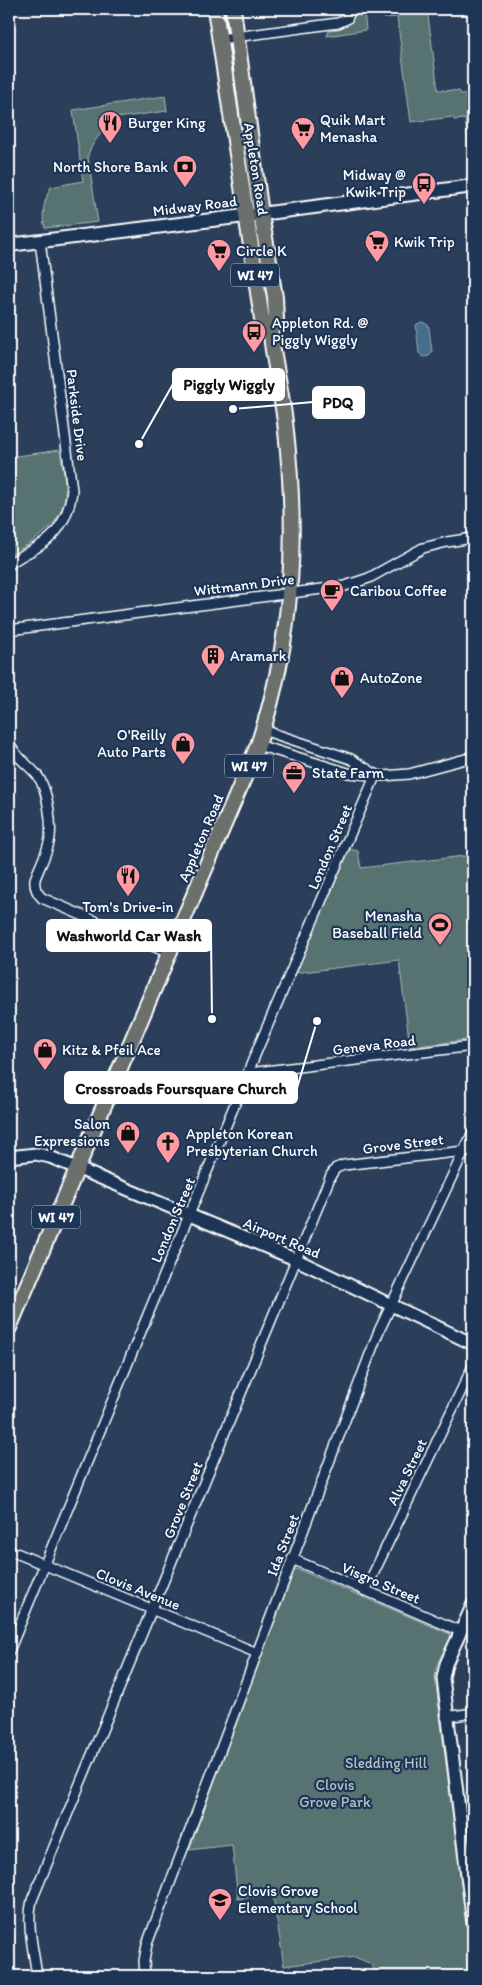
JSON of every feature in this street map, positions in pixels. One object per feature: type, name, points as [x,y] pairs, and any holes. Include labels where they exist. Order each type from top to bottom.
[{"type":"main road","name":"Appleton Road","points":[[9,1328],[258,745],[280,668],[290,592],[293,534],[291,472],[281,394],[270,332],[276,323],[276,305],[254,215],[215,9]]},
{"type":"main road","name":"Appleton Road","points":[[233,9],[254,215]]},
{"type":"main road","name":"Midway Road","points":[[9,245],[473,186]]},
{"type":"street","points":[[220,39],[338,23],[347,19],[351,9]]},
{"type":"street","name":"Parkside Drive","points":[[9,565],[49,539],[62,523],[71,500],[71,480],[40,241]]},
{"type":"street","name":"Wittmann Drive","points":[[9,630],[352,584],[375,575],[423,548],[440,543],[473,538]]},
{"type":"street","points":[[262,730],[351,759],[376,774]]},
{"type":"street","points":[[9,744],[17,757],[35,773],[45,790],[50,837],[35,879],[34,884],[38,894],[42,898],[169,953]]},
{"type":"street","points":[[258,745],[348,772],[398,776],[473,757]]},
{"type":"street","name":"London Street","points":[[9,1650],[248,1072],[376,774]]},
{"type":"street","name":"Geneva Road","points":[[248,1072],[473,1046]]},
{"type":"street","name":"Ida Street","points":[[145,1976],[144,1961],[147,1944],[390,1305],[469,1151],[473,1132]]},
{"type":"street","name":"Grove Street","points":[[37,1976],[30,1923],[32,1900],[331,1175],[336,1168],[344,1165],[469,1151]]},
{"type":"street","name":"Airport Road","points":[[9,1157],[43,1154],[297,1260],[473,1344]]},
{"type":"street","name":"Alva Street","points":[[365,1591],[473,1366]]},
{"type":"street","name":"Clovis Avenue","points":[[9,1550],[257,1653]]},
{"type":"street","name":"Visgro Street","points":[[292,1559],[460,1631]]},
{"type":"street","points":[[473,1604],[443,1671],[446,1717],[473,1924]]},
{"type":"street","points":[[446,1717],[473,1713]]},
{"type":"green space","points":[[356,9],[377,9],[364,11],[366,30],[327,36],[330,28],[350,20],[355,14]]},
{"type":"green space","points":[[383,9],[427,9],[438,90],[459,91],[461,94],[465,94],[472,150],[469,150],[465,119],[454,120],[453,117],[411,122],[397,17],[384,18]]},
{"type":"green space","points":[[165,96],[167,111],[117,118],[104,130],[91,147],[88,157],[98,222],[45,228],[44,208],[51,187],[83,181],[73,110]]},
{"type":"green space","points":[[60,450],[65,489],[64,502],[60,512],[55,522],[47,530],[9,556],[9,457]]},
{"type":"green space","points":[[350,849],[358,851],[361,868],[473,855],[473,1039],[410,1047],[399,960],[295,973]]},
{"type":"green space","name":"Clovis Grove Park","points":[[297,1569],[450,1634],[451,1637],[437,1664],[435,1677],[473,1976],[378,1976],[371,1964],[355,1957],[284,1966],[273,1895],[238,1899],[232,1845],[189,1850],[293,1571]]},
{"type":"water","points":[[422,322],[428,325],[429,328],[432,352],[429,356],[423,357],[419,353],[416,326]]},
{"type":"place","name":"Burger King","points":[[110,144]]},
{"type":"place","name":"Quik Mart Menasha","points":[[303,150]]},
{"type":"place","name":"North Shore Bank","points":[[185,188]]},
{"type":"place","name":"Midway @ Kwik Trip","points":[[424,205]]},
{"type":"place","name":"Kwik Trip","points":[[377,263]]},
{"type":"place","name":"Circle K","points":[[219,272]]},
{"type":"place","name":"Appleton Rd. @ Piggly Wiggly","points":[[254,353]]},
{"type":"place","name":"PDQ","points":[[233,409]]},
{"type":"place","name":"Piggly Wiggly","points":[[139,444]]},
{"type":"place","name":"Caribou Coffee","points":[[332,612]]},
{"type":"place","name":"Aramark","points":[[213,677]]},
{"type":"place","name":"AutoZone","points":[[342,699]]},
{"type":"place","name":"O'Reilly Auto Parts","points":[[183,765]]},
{"type":"place","name":"State Farm","points":[[294,794]]},
{"type":"place","name":"Tom's Drive-in","points":[[128,897]]},
{"type":"place","name":"Menasha Baseball Field","points":[[440,946]]},
{"type":"place","name":"Washworld Car Wash","points":[[212,1019]]},
{"type":"place","name":"Crossroads Foursquare Church","points":[[317,1021]]},
{"type":"place","name":"Kitz & Pfeil Ace","points":[[45,1071]]},
{"type":"place","name":"Salon Expressions","points":[[128,1154]]},
{"type":"place","name":"Appleton Korean Presbyterian Church","points":[[168,1164]]},
{"type":"place","name":"Clovis Grove Elementary School","points":[[220,1921]]},
{"type":"park label","name":"Sledding Hill","points":[[386,1763]]}]
